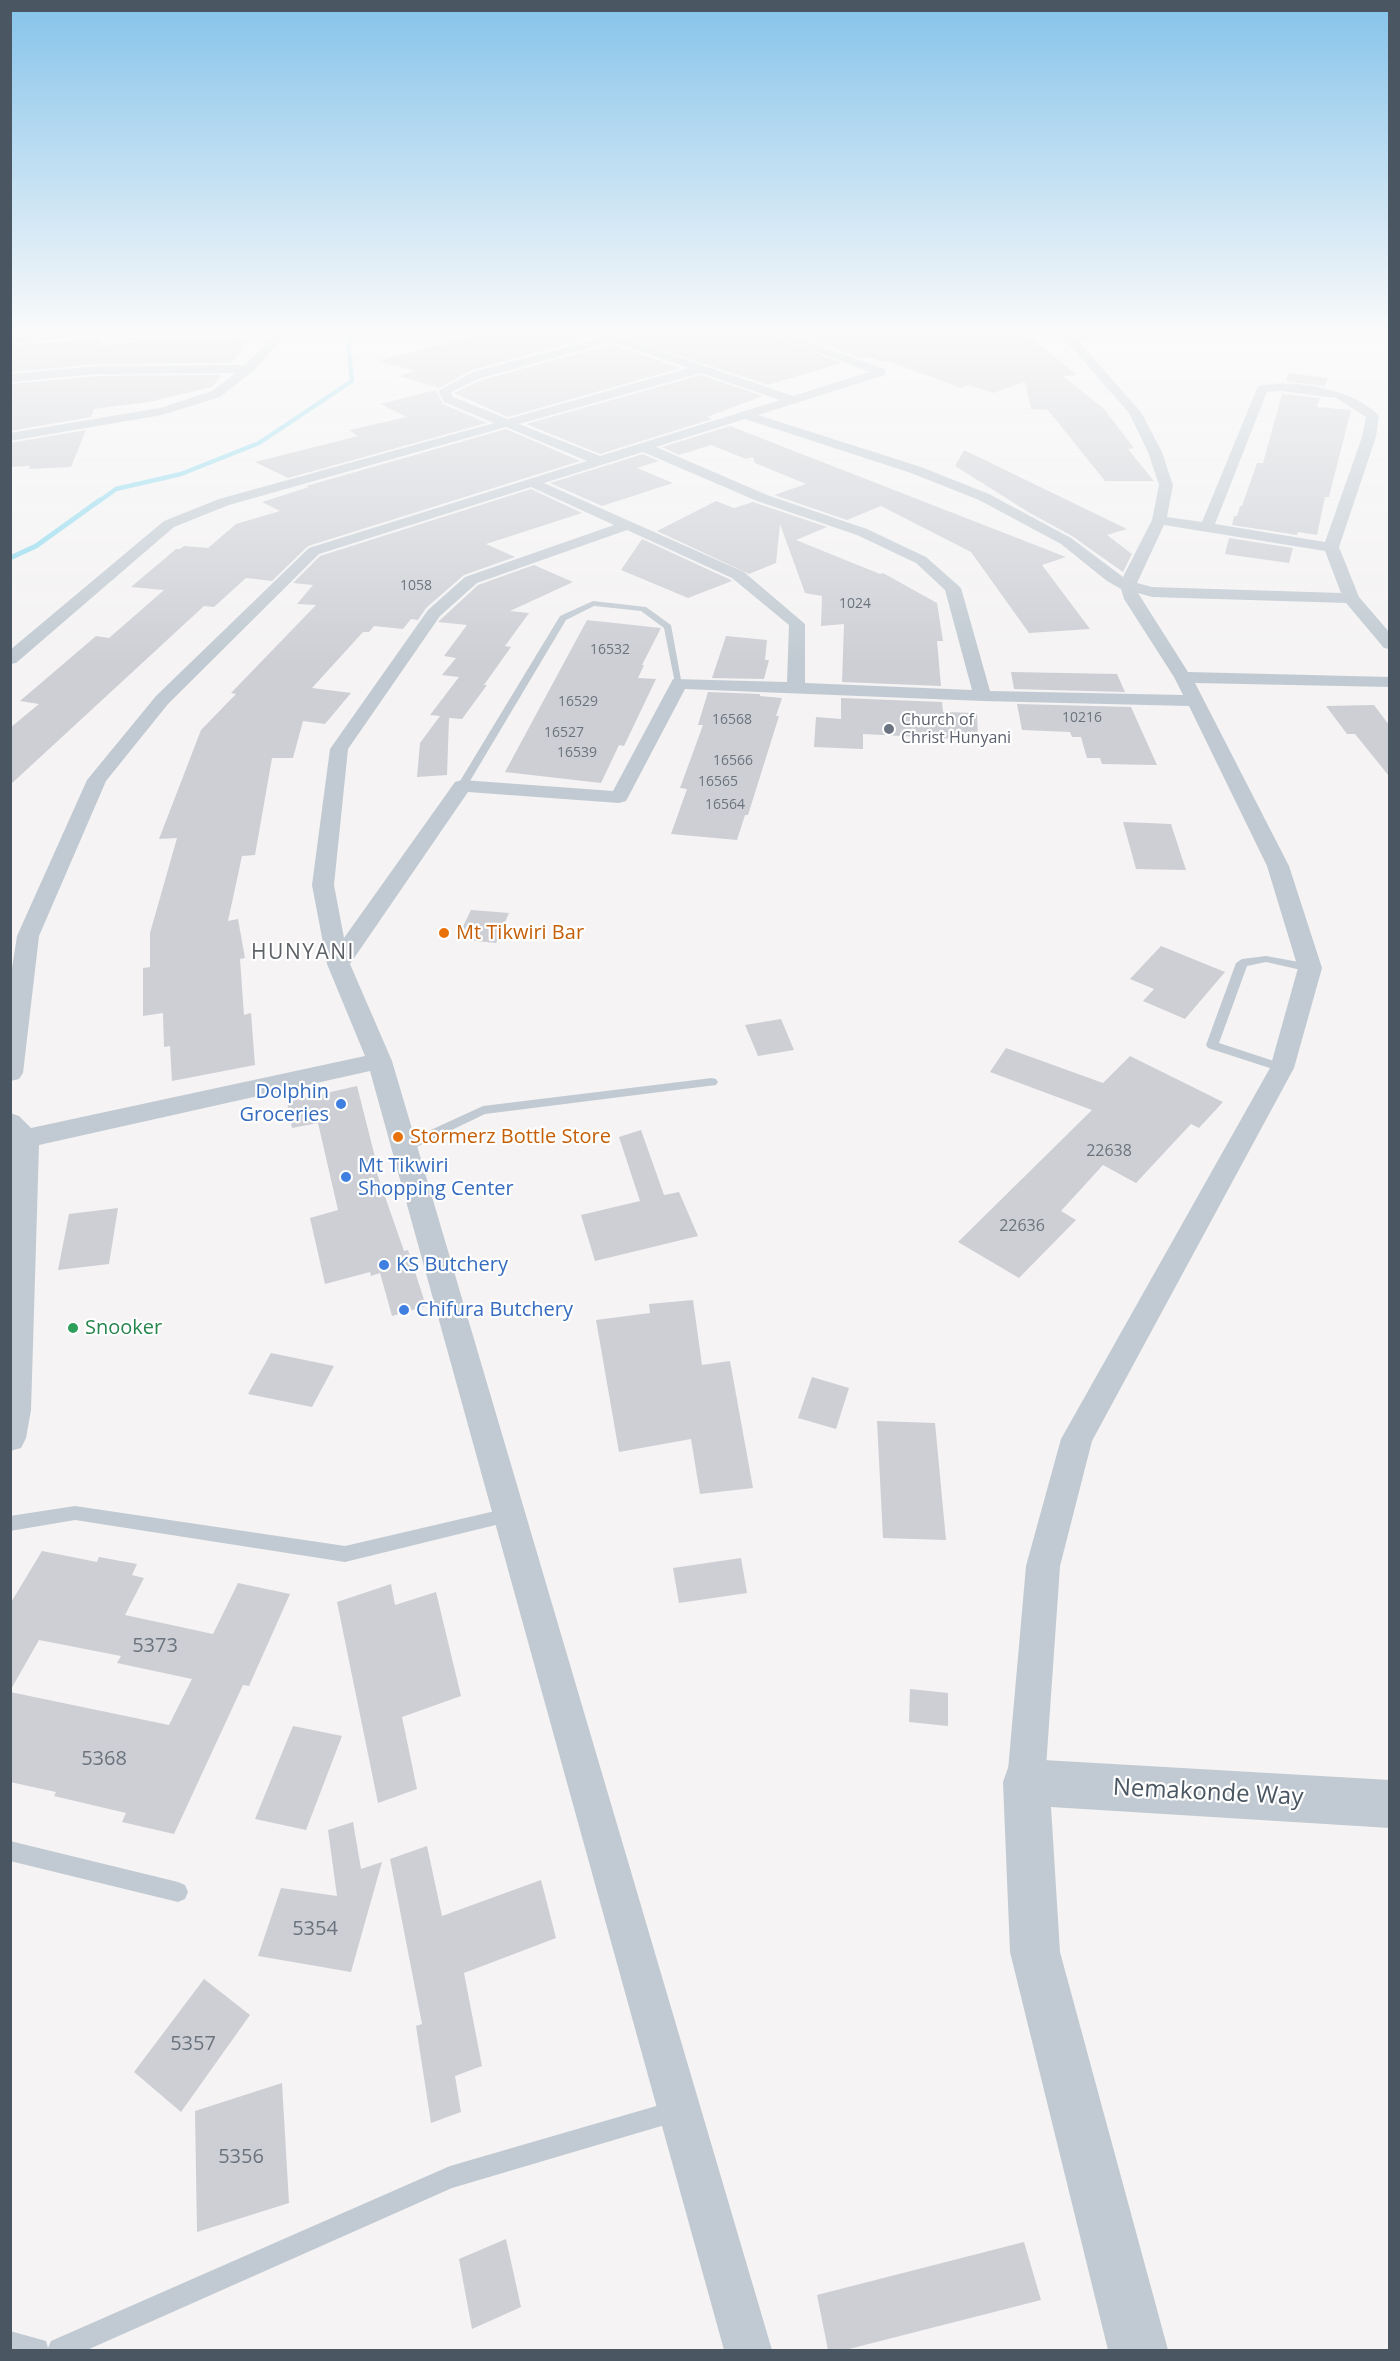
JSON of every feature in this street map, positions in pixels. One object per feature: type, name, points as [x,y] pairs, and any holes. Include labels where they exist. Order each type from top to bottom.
[{"type":"street","points":[[10,659],[169,524],[224,502],[434,443]]},
{"type":"street","points":[[556,443],[597,460]]},
{"type":"street","points":[[10,1073],[28,936],[97,780],[162,700],[314,551],[650,443]]},
{"type":"street","points":[[832,443],[916,470],[984,497],[1066,542],[1113,578],[1128,586],[1152,592],[1351,598]]},
{"type":"street","points":[[1138,2350],[1035,1952],[1026,1782],[1043,1566],[1077,1438],[1282,1068],[1310,968],[1278,866],[1183,678],[1132,599],[1128,586],[1131,574],[1159,520],[1166,485],[1151,443]]},
{"type":"street","points":[[1207,527],[1241,443]]},
{"type":"street","points":[[1372,443],[1331,547],[1351,598],[1389,644]]},
{"type":"street","points":[[641,446],[762,498],[862,532],[921,560],[953,588],[982,696]]},
{"type":"street","points":[[531,482],[738,575],[797,624],[796,688]]},
{"type":"street","points":[[1159,520],[1331,547]]},
{"type":"street","points":[[628,525],[471,580],[434,613],[339,749],[323,885],[338,964],[381,1061],[403,1148],[748,2350]]},
{"type":"street","points":[[1183,678],[1389,682]]},
{"type":"street","points":[[338,964],[462,786],[619,797],[679,683],[982,696],[1194,701]]},
{"type":"street","points":[[10,1438],[15,1410],[16,1134],[381,1061]]},
{"type":"street","name":"Nemakonde Way","points":[[1026,1782],[1389,1804]]},
{"type":"lane","points":[[462,786],[563,618],[593,603],[643,609],[668,627],[679,683]]},
{"type":"lane","points":[[1282,1068],[1212,1045],[1242,963],[1266,959],[1310,968]]},
{"type":"lane","points":[[403,1148],[483,1110],[712,1082]]},
{"type":"lane","points":[[10,1524],[75,1513],[345,1554],[508,1515]]},
{"type":"lane","points":[[10,1851],[177,1892]]},
{"type":"lane","points":[[60,2350],[450,2177],[679,2111]]},
{"type":"lane","points":[[10,2343],[37,2350]]},
{"type":"building","points":[[10,443],[81,443],[71,467],[29,469],[30,466],[10,467]]},
{"type":"building","points":[[330,443],[414,443],[288,478],[255,462]]},
{"type":"building","points":[[456,443],[539,443],[580,461],[308,546],[272,581],[246,578],[214,607],[204,606],[10,785],[10,728],[39,704],[20,701],[96,636],[109,638],[164,590],[131,587],[176,549],[184,546],[208,548],[236,524],[280,511],[262,502],[309,487],[306,486]]},
{"type":"building","points":[[573,443],[635,443],[600,454]]},
{"type":"building","points":[[674,443],[774,443],[1066,557],[1042,565],[1090,629],[1029,633],[971,552],[881,506],[847,520],[774,495],[806,484],[755,463],[753,457],[746,459],[711,445],[679,455],[662,447]]},
{"type":"building","points":[[1075,443],[1130,443],[1134,448],[1128,449],[1154,481],[1105,481]]},
{"type":"building","points":[[1268,443],[1343,443],[1329,497],[1325,497],[1317,535],[1298,532],[1297,535],[1232,525],[1234,516],[1237,516],[1242,506],[1257,463],[1263,463]]},
{"type":"building","points":[[964,450],[1127,529],[1107,535],[1132,554],[1123,572],[1072,536],[1030,513],[955,466]]},
{"type":"building","points":[[643,454],[659,461],[637,468],[673,483],[602,506],[550,483]]},
{"type":"building","points":[[531,489],[582,513],[486,544],[515,557],[464,575],[426,608],[418,620],[411,619],[403,629],[374,626],[369,632],[363,632],[312,688],[351,693],[325,724],[303,721],[293,758],[272,758],[255,855],[242,856],[228,921],[238,919],[245,958],[240,959],[244,1015],[251,1013],[255,1065],[172,1081],[170,1046],[164,1047],[163,1013],[143,1016],[143,968],[150,967],[150,933],[177,838],[159,839],[201,730],[236,694],[231,693],[316,605],[297,604],[313,585],[293,583],[320,556]]},
{"type":"building","points":[[716,501],[734,508],[753,502],[827,527],[796,540],[880,574],[883,573],[937,603],[943,641],[937,641],[941,686],[842,682],[844,624],[821,626],[822,596],[805,593],[780,524],[776,563],[749,574],[657,531]]},
{"type":"building","points":[[1229,538],[1293,548],[1289,563],[1225,554]]},
{"type":"building","points":[[642,539],[732,581],[688,598],[621,570]]},
{"type":"building","points":[[534,565],[573,582],[510,611],[529,613],[505,646],[511,647],[484,685],[487,685],[462,719],[449,718],[447,775],[417,777],[420,743],[440,716],[430,715],[459,677],[442,675],[456,658],[444,656],[467,625],[438,622],[478,585]]},
{"type":"building","points":[[587,620],[661,628],[638,678],[656,679],[624,746],[619,745],[601,783],[505,772]]},
{"type":"building","points":[[726,636],[767,640],[765,660],[769,660],[764,679],[712,678]]},
{"type":"building","points":[[1011,672],[1117,674],[1125,692],[1014,689]]},
{"type":"building","points":[[708,692],[760,694],[760,696],[782,698],[776,716],[779,716],[748,815],[745,815],[737,840],[671,834],[687,789],[680,788],[703,725],[698,725]]},
{"type":"building","points":[[841,698],[942,702],[943,712],[977,713],[978,740],[863,734],[863,749],[814,747],[816,717],[841,719]]},
{"type":"building","points":[[1017,704],[1131,707],[1157,765],[1102,764],[1100,758],[1087,758],[1081,737],[1072,737],[1070,732],[1022,730]]},
{"type":"building","points":[[1374,705],[1389,725],[1389,776],[1355,734],[1347,734],[1326,706]]},
{"type":"building","points":[[1123,822],[1171,824],[1186,870],[1136,869]]},
{"type":"building","points":[[471,910],[509,913],[496,943],[457,939]]},
{"type":"building","points":[[1161,946],[1225,972],[1185,1019],[1143,1001],[1154,989],[1130,979]]},
{"type":"building","points":[[781,1019],[794,1050],[758,1056],[745,1025]]},
{"type":"building","points":[[1006,1048],[1103,1083],[1130,1056],[1223,1102],[1199,1128],[1191,1124],[1136,1183],[1103,1165],[1061,1211],[1076,1220],[1019,1278],[958,1242],[1092,1110],[990,1072]]},
{"type":"building","points":[[357,1086],[376,1161],[373,1162],[404,1251],[408,1250],[426,1306],[392,1316],[380,1273],[371,1276],[370,1272],[325,1284],[310,1218],[338,1210],[318,1123],[292,1128],[287,1102]]},
{"type":"building","points":[[641,1130],[664,1195],[679,1192],[698,1236],[595,1261],[581,1215],[640,1201],[619,1137]]},
{"type":"building","points":[[118,1208],[109,1264],[58,1270],[69,1214]]},
{"type":"building","points":[[693,1300],[702,1365],[730,1361],[753,1488],[700,1494],[691,1439],[619,1452],[596,1320],[650,1313],[649,1304]]},
{"type":"building","points":[[271,1353],[334,1366],[312,1407],[248,1394]]},
{"type":"building","points":[[812,1377],[849,1388],[836,1429],[798,1418]]},
{"type":"building","points":[[877,1421],[935,1423],[946,1540],[883,1538]]},
{"type":"building","points":[[42,1551],[97,1562],[99,1557],[137,1564],[132,1575],[144,1578],[125,1615],[213,1634],[238,1583],[290,1594],[249,1686],[243,1685],[174,1834],[122,1822],[126,1813],[54,1796],[56,1792],[10,1782],[10,1692],[169,1725],[192,1679],[117,1663],[121,1656],[39,1640],[10,1691],[10,1604]]},
{"type":"building","points":[[741,1558],[747,1593],[679,1603],[673,1568]]},
{"type":"building","points":[[391,1584],[395,1605],[436,1592],[461,1696],[402,1717],[417,1789],[378,1803],[337,1602]]},
{"type":"building","points":[[910,1689],[948,1693],[948,1726],[909,1722]]},
{"type":"building","points":[[293,1726],[342,1736],[306,1830],[255,1819]]},
{"type":"building","points":[[353,1822],[361,1869],[382,1862],[351,1972],[258,1956],[281,1888],[337,1896],[328,1830]]},
{"type":"building","points":[[427,1846],[442,1916],[541,1880],[556,1938],[464,1973],[482,2066],[455,2076],[461,2112],[431,2123],[416,2026],[422,2024],[390,1859]]},
{"type":"building","points":[[204,1979],[250,2015],[181,2112],[134,2072]]},
{"type":"building","points":[[282,2083],[289,2203],[197,2232],[195,2111]]},
{"type":"building","points":[[506,2239],[521,2307],[472,2329],[459,2259]]},
{"type":"building","points":[[1024,2242],[1041,2300],[845,2350],[828,2350],[817,2295]]},
{"type":"waterway","points":[[98,502],[116,489],[181,474],[259,443]]},
{"type":"waterway","points":[[10,558],[36,546],[100,500]]},
{"type":"place","name":"Church of Christ Hunyani","points":[[889,729]]},
{"type":"place","name":"Mt Tikwiri Bar","points":[[444,933]]},
{"type":"place","name":"Dolphin Groceries","points":[[341,1104]]},
{"type":"place","name":"Stormerz Bottle Store","points":[[398,1137]]},
{"type":"place","name":"Mt Tikwiri Shopping Center","points":[[346,1177]]},
{"type":"place","name":"KS Butchery","points":[[384,1265]]},
{"type":"place","name":"Chifura Butchery","points":[[404,1310]]},
{"type":"place","name":"Snooker","points":[[73,1328]]},
{"type":"district","name":"HUNYANI","points":[[303,953]]}]
